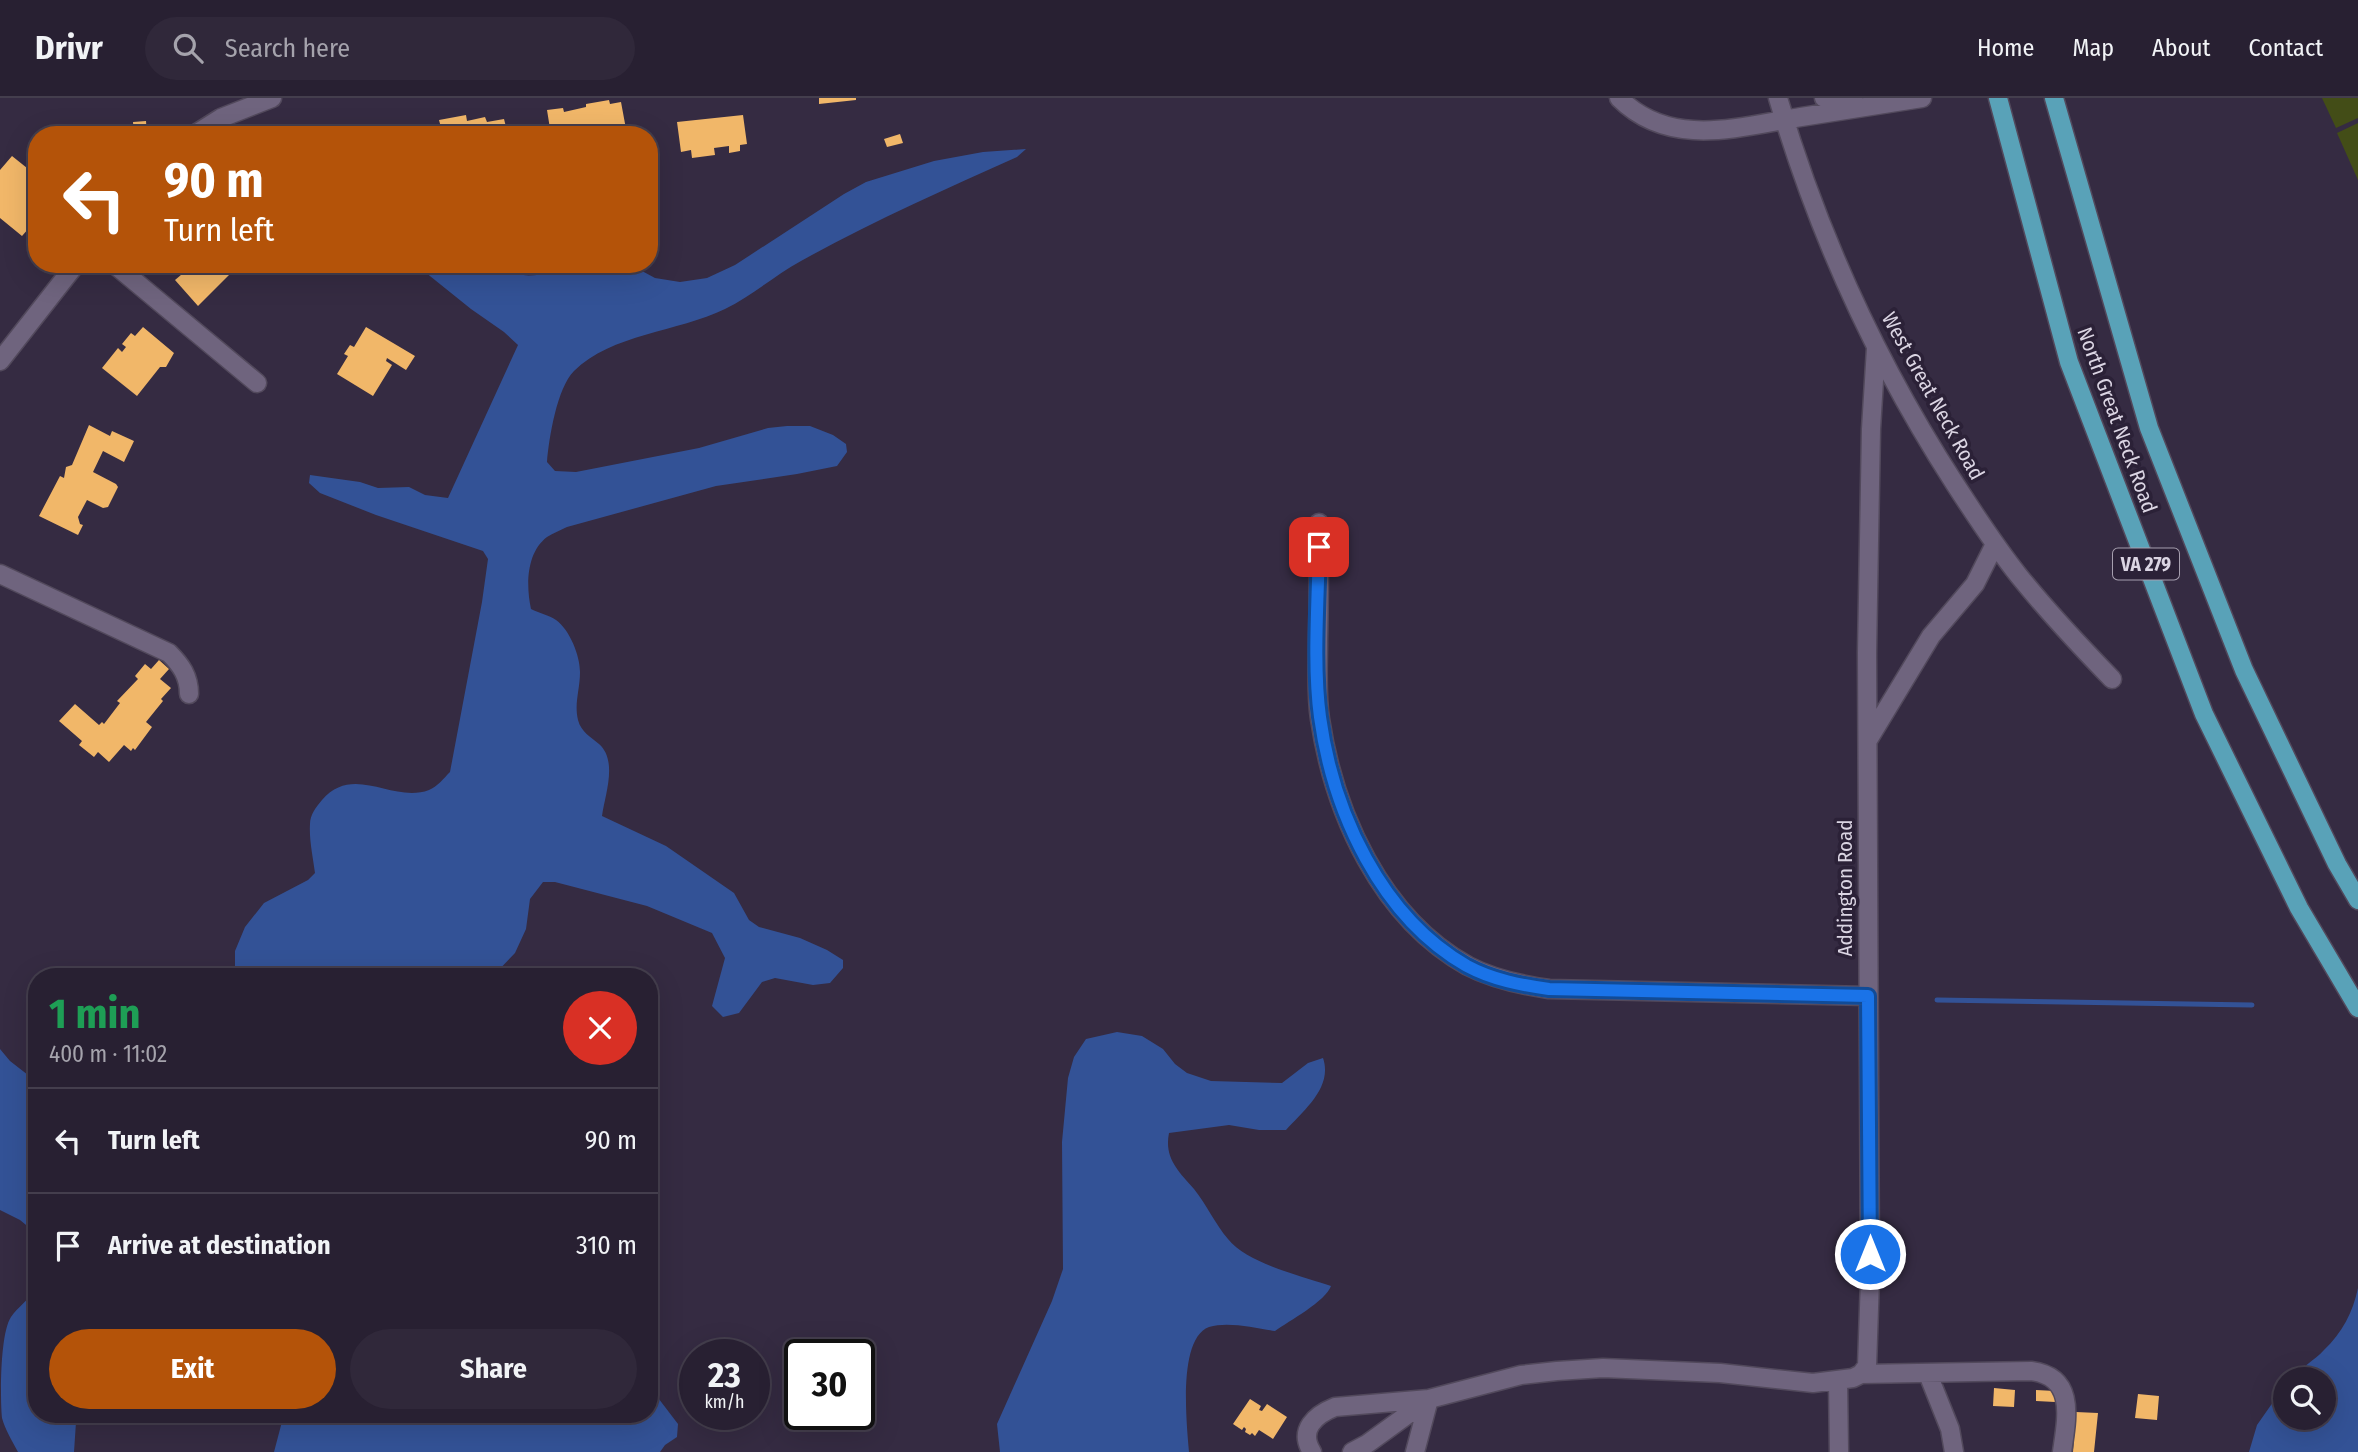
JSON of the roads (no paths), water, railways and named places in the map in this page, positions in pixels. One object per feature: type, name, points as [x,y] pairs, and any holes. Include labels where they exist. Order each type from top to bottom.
[{"type":"main road","name":"North Great Neck Road","points":[[1998,98],[2069,362],[2203,714],[2299,908],[2358,1008]]},
{"type":"main road","name":"North Great Neck Road","points":[[2054,98],[2149,428],[2244,670],[2337,864],[2358,900]]},
{"type":"street","points":[[208,126],[221,118],[272,98]]},
{"type":"street","points":[[1619,98],[1635,112],[1654,122],[1671,128],[1706,131],[1741,129],[1922,98]]},
{"type":"street","name":"West Great Neck Road","points":[[1778,98],[1842,274],[1876,348],[1929,444],[2018,575],[2063,629],[2112,679]]},
{"type":"street","points":[[1824,98],[1866,107]]},
{"type":"street","points":[[0,361],[69,273]]},
{"type":"street","points":[[125,273],[257,383]]},
{"type":"street","name":"Addington Road","points":[[1861,1374],[1867,1366],[1870,1279],[1868,740],[1871,429],[1876,348]]},
{"type":"street","points":[[1319,523],[1318,693],[1327,758],[1338,797],[1366,856],[1404,913],[1429,939],[1469,966],[1491,976],[1519,985],[1549,989],[1868,996]]},
{"type":"street","points":[[1868,740],[1931,636],[1975,584],[1995,544]]},
{"type":"street","points":[[0,574],[169,653],[186,675],[189,694]]},
{"type":"street","points":[[1312,1452],[1306,1441],[1313,1420],[1335,1407],[1429,1399],[1521,1376],[1603,1368],[1720,1374],[1812,1383],[1838,1381],[1861,1374],[1894,1372],[2046,1373],[2056,1379],[2063,1388],[2065,1430],[2062,1452]]},
{"type":"street","points":[[1927,1374],[1950,1429],[1954,1452]]},
{"type":"street","points":[[1838,1381],[1839,1452]]},
{"type":"street","points":[[1352,1452],[1429,1399]]},
{"type":"street","points":[[1415,1452],[1429,1399]]},
{"type":"water","points":[[1026,149],[1017,157],[827,247],[725,309],[626,341],[589,359],[574,371],[563,389],[550,440],[547,462],[555,471],[576,472],[699,448],[768,428],[787,426],[810,426],[833,435],[846,444],[847,452],[837,466],[716,486],[567,527],[540,544],[531,561],[528,580],[531,609],[561,624],[576,651],[580,666],[577,708],[579,724],[605,751],[608,759],[609,778],[602,816],[666,846],[734,893],[749,920],[759,927],[800,938],[843,960],[843,968],[830,983],[813,985],[775,978],[762,982],[739,1013],[723,1017],[712,1006],[725,958],[712,933],[647,906],[555,882],[543,882],[530,899],[526,929],[515,953],[501,968],[235,968],[235,951],[245,927],[264,903],[308,880],[315,873],[310,821],[322,800],[334,790],[347,785],[360,784],[415,793],[429,790],[450,772],[488,559],[483,551],[376,515],[320,493],[309,483],[310,475],[360,482],[378,488],[409,487],[425,495],[448,498],[518,345],[426,273],[646,273],[655,278],[680,282],[707,278],[735,265],[866,182],[934,161],[983,152]]},
{"type":"water","points":[[1117,1032],[1142,1036],[1163,1049],[1175,1064],[1187,1073],[1211,1081],[1282,1083],[1308,1063],[1323,1058],[1324,1079],[1320,1088],[1286,1130],[1259,1130],[1229,1125],[1169,1133],[1168,1142],[1170,1157],[1178,1170],[1199,1195],[1223,1233],[1237,1248],[1276,1268],[1331,1286],[1315,1304],[1275,1331],[1216,1325],[1199,1335],[1192,1348],[1186,1384],[1189,1452],[1000,1452],[997,1424],[1052,1301],[1063,1269],[1062,1142],[1068,1078],[1074,1057],[1086,1039]]},
{"type":"water","points":[[0,1049],[28,1075],[28,1227],[0,1210]]},
{"type":"water","points":[[2358,1288],[2358,1452],[2249,1452],[2257,1425],[2273,1402],[2273,1430],[2336,1430],[2336,1367],[2304,1367],[2336,1337],[2353,1305]]},
{"type":"water","points":[[28,1298],[28,1423],[76,1423],[74,1452],[18,1452],[7,1431],[2,1418],[2,1366],[7,1325]]},
{"type":"water","points":[[658,1398],[678,1424],[677,1437],[660,1452],[274,1452],[282,1423],[658,1423]]},
{"type":"waterway","points":[[1937,1000],[2252,1005]]}]
